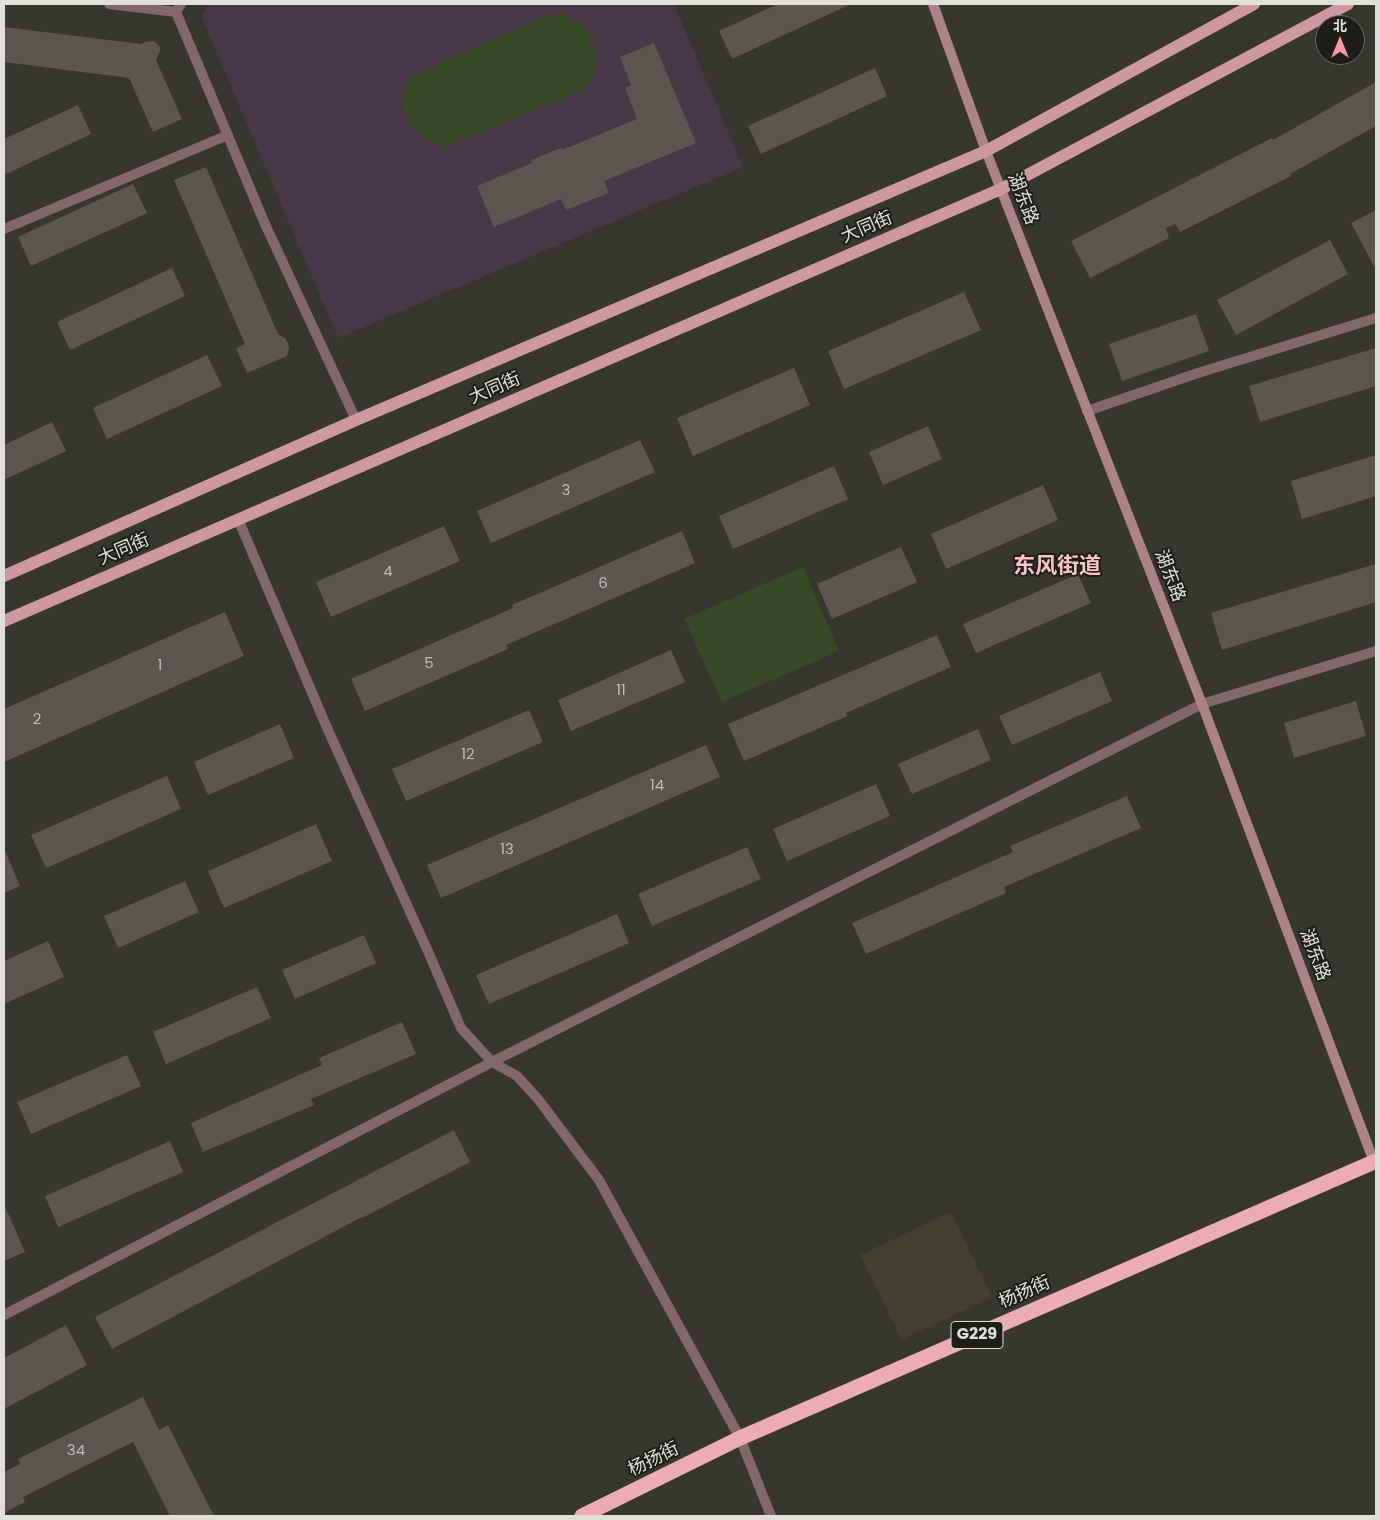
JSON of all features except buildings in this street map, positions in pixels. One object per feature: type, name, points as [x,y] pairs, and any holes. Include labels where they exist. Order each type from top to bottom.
[{"type":"highway","name":"杨扬街","points":[[582,1516],[740,1438],[1375,1161]]},
{"type":"main road","name":"大同街","points":[[4,576],[356,420],[986,151],[1254,4]]},
{"type":"main road","name":"大同街","points":[[4,621],[1001,189],[1348,4]]},
{"type":"street","points":[[109,4],[179,8],[265,224],[356,420]]},
{"type":"street","name":"湖东路","points":[[933,4],[986,151],[1202,704],[1375,1161]]},
{"type":"street","points":[[4,229],[228,135]]},
{"type":"street","points":[[1087,411],[1376,318]]},
{"type":"street","points":[[238,519],[328,730],[461,1028],[492,1062],[517,1076],[538,1099],[599,1180],[740,1438],[771,1516]]},
{"type":"street","points":[[4,1315],[492,1062],[1202,704],[1376,651]]},
{"type":"shaded area","points":[[209,4],[674,4],[743,167],[338,338],[201,16]]},
{"type":"shaded area","points":[[951,1212],[992,1297],[902,1340],[860,1255]]},
{"type":"green space","points":[[562,14],[585,25],[595,50],[596,71],[585,89],[445,147],[430,142],[413,129],[403,108],[402,92],[411,77],[543,17]]},
{"type":"green space","points":[[803,567],[839,651],[722,702],[684,619]]},
{"type":"district","name":"东风街道","points":[[1057,567]]}]
